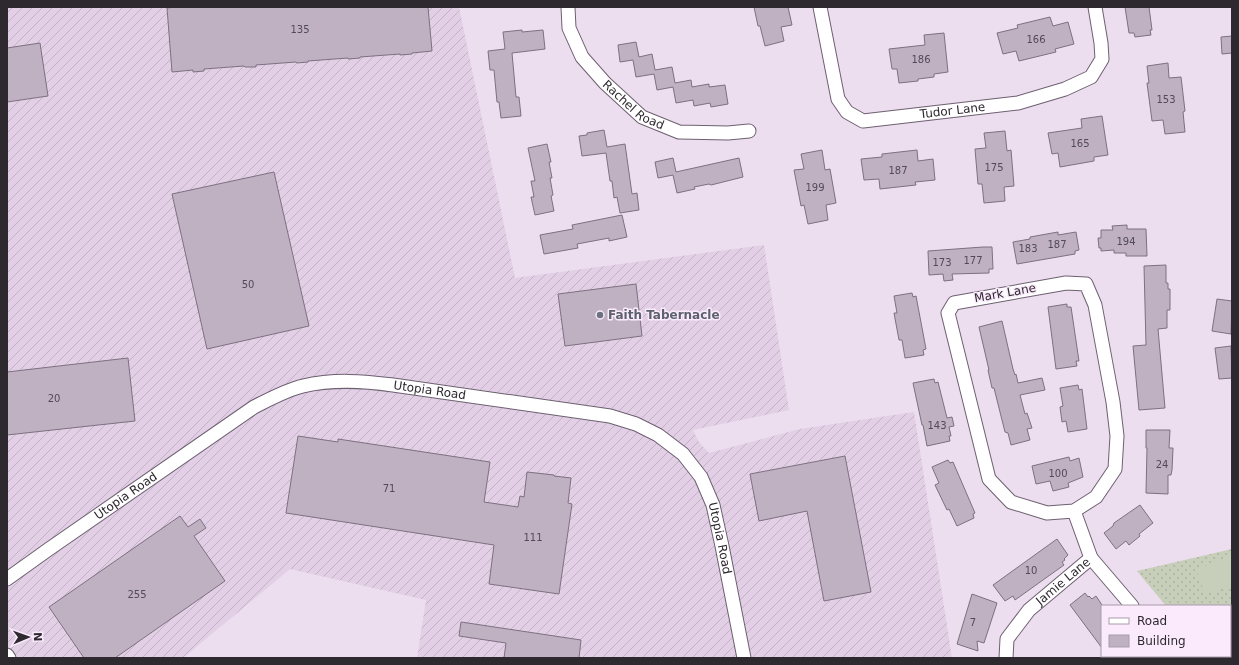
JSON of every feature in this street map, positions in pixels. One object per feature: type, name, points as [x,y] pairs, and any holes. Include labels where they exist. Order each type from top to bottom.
[{"type":"street","name":"Rachel Road","points":[[568,7],[569,28],[582,57],[605,83],[642,117],[679,132],[728,133],[749,131]]},
{"type":"street","name":"Tudor Lane","points":[[820,7],[838,98],[847,112],[863,122],[1018,103],[1066,89],[1091,77],[1102,59],[1095,7]]},
{"type":"street","name":"Mark Lane","points":[[1066,283],[1086,284],[1095,305],[1113,402],[1117,436],[1114,469],[1096,496],[1074,511],[1047,513],[1011,502],[989,479],[948,313],[954,303],[1066,283]]},
{"type":"street","name":"Utopia Road","points":[[7,579],[55,544],[254,407],[275,396],[302,386],[329,382],[373,382],[610,416],[636,424],[658,434],[683,454],[701,477],[713,505],[744,658]]},
{"type":"street","points":[[1074,511],[1091,558]]},
{"type":"street","name":"Jamie Lane","points":[[1006,658],[1007,639],[1029,610],[1091,558],[1131,605]]},
{"type":"shaded area","points":[[7,7],[459,7],[515,278],[764,245],[789,410],[693,430],[699,442],[709,453],[800,429],[914,412],[952,658],[417,658],[426,600],[290,569],[183,658],[7,658]]},
{"type":"green space","points":[[1232,549],[1232,658],[1204,658],[1231,657],[1231,605],[1165,605],[1137,571]]},
{"type":"green space","points":[[1232,556],[1232,585],[1205,594],[1196,569]]},
{"type":"building","points":[[428,7],[432,51],[400,55],[256,65],[256,67],[244,66],[204,69],[204,71],[193,72],[193,70],[172,72],[167,8]]},
{"type":"building","points":[[754,7],[788,7],[792,25],[781,27],[784,41],[765,46],[760,26],[758,26]]},
{"type":"building","points":[[1125,7],[1149,7],[1152,30],[1150,30],[1151,35],[1135,37],[1134,33],[1129,33]]},
{"type":"building","points":[[1050,17],[1053,26],[1068,22],[1074,44],[1055,49],[1056,52],[1019,61],[1016,51],[1003,54],[997,33],[1018,28],[1017,25]]},
{"type":"building","points":[[522,30],[522,32],[543,30],[545,49],[512,53],[516,97],[519,97],[521,116],[501,118],[499,102],[497,102],[494,70],[490,70],[488,51],[505,49],[503,32]]},
{"type":"building","points":[[944,33],[948,72],[934,74],[934,77],[918,79],[918,81],[899,83],[897,69],[892,69],[889,49],[925,45],[924,35]]},
{"type":"building","points":[[1232,36],[1232,53],[1222,54],[1221,37]]},
{"type":"building","points":[[636,42],[639,57],[652,54],[655,70],[672,67],[675,83],[691,80],[692,87],[709,84],[709,87],[725,85],[728,104],[711,107],[710,103],[694,106],[693,100],[676,103],[673,87],[657,90],[654,74],[636,77],[633,60],[620,62],[618,45]]},
{"type":"building","points":[[40,43],[48,96],[7,102],[7,48]]},
{"type":"building","points":[[1168,63],[1169,78],[1181,77],[1185,111],[1183,112],[1185,132],[1165,134],[1163,120],[1152,121],[1147,83],[1149,83],[1147,66]]},
{"type":"building","points":[[1102,116],[1108,155],[1094,157],[1094,161],[1060,167],[1058,153],[1052,154],[1048,133],[1082,128],[1081,119]]},
{"type":"building","points":[[604,130],[607,147],[625,144],[632,194],[637,193],[639,210],[620,213],[617,197],[614,198],[612,181],[610,181],[606,153],[582,156],[579,136]]},
{"type":"building","points":[[1005,131],[1007,151],[1011,150],[1014,186],[1004,187],[1005,201],[984,203],[982,184],[978,184],[975,149],[986,148],[984,133]]},
{"type":"building","points":[[547,144],[551,162],[549,162],[553,195],[551,196],[554,211],[535,215],[531,197],[534,197],[531,181],[535,181],[528,148]]},
{"type":"building","points":[[822,150],[825,170],[830,169],[836,203],[826,205],[828,220],[808,224],[804,205],[801,206],[794,170],[804,169],[801,154]]},
{"type":"building","points":[[917,150],[918,161],[933,159],[935,180],[915,182],[916,185],[880,189],[879,179],[864,180],[861,159],[882,157],[882,154]]},
{"type":"building","points":[[673,158],[676,172],[739,158],[743,177],[711,185],[709,184],[694,187],[695,189],[677,193],[673,175],[658,178],[655,162]]},
{"type":"building","points":[[274,172],[309,326],[207,349],[172,194]]},
{"type":"building","points":[[622,215],[627,237],[609,241],[609,238],[577,244],[578,248],[544,254],[540,235],[573,229],[572,225]]},
{"type":"building","points":[[1127,225],[1127,229],[1146,229],[1147,256],[1126,256],[1126,253],[1114,253],[1114,250],[1101,251],[1101,248],[1099,248],[1098,238],[1101,238],[1101,230],[1113,230],[1112,226]]},
{"type":"building","points":[[1058,232],[1058,235],[1076,232],[1079,250],[1075,251],[1075,254],[1017,264],[1013,242]]},
{"type":"building","points":[[992,247],[993,269],[989,269],[989,273],[952,274],[953,280],[944,281],[943,274],[929,275],[928,251]]},
{"type":"building","points":[[1166,265],[1166,283],[1168,283],[1168,289],[1170,289],[1170,310],[1167,310],[1167,328],[1158,329],[1165,408],[1139,410],[1133,346],[1146,345],[1144,266]]},
{"type":"building","name":"Faith Tabernacle","points":[[636,284],[642,336],[565,346],[558,294]]},
{"type":"building","points":[[912,293],[913,297],[916,296],[926,349],[923,350],[924,355],[905,358],[902,340],[899,340],[894,313],[897,313],[894,296]]},
{"type":"building","points":[[1217,299],[1232,301],[1231,334],[1212,331]]},
{"type":"building","points":[[1067,304],[1067,307],[1071,307],[1079,361],[1076,361],[1077,366],[1056,369],[1048,307]]},
{"type":"building","points":[[1002,321],[1013,369],[1018,383],[1042,378],[1045,390],[1020,395],[1025,414],[1027,413],[1032,428],[1027,429],[1030,440],[1011,445],[1008,433],[1005,432],[994,388],[992,388],[979,327]]},
{"type":"building","points":[[1231,346],[1232,378],[1219,379],[1215,348]]},
{"type":"building","points":[[128,358],[135,421],[7,435],[7,372]]},
{"type":"building","points":[[934,379],[935,383],[938,382],[947,418],[952,417],[954,426],[949,427],[951,436],[949,436],[950,441],[927,446],[913,383]]},
{"type":"building","points":[[1078,385],[1079,390],[1082,389],[1087,429],[1068,432],[1066,421],[1062,422],[1060,407],[1063,406],[1060,388]]},
{"type":"building","points":[[1146,430],[1170,430],[1169,448],[1173,448],[1172,470],[1171,475],[1168,475],[1168,494],[1146,493]]},
{"type":"building","points":[[298,436],[338,442],[338,439],[490,462],[484,502],[518,507],[520,496],[524,497],[527,472],[571,478],[568,503],[572,504],[559,594],[489,584],[494,545],[286,513]]},
{"type":"building","points":[[845,456],[871,592],[824,601],[807,511],[759,521],[750,474]]},
{"type":"building","points":[[1069,457],[1070,461],[1079,458],[1083,477],[1068,483],[1069,487],[1053,491],[1050,481],[1036,484],[1032,466]]},
{"type":"building","points":[[948,460],[950,463],[953,462],[975,513],[973,514],[974,518],[957,526],[949,509],[947,510],[935,485],[939,483],[932,467]]},
{"type":"building","points":[[1140,505],[1153,523],[1139,534],[1140,536],[1129,545],[1126,541],[1116,549],[1104,533],[1113,526],[1114,523]]},
{"type":"building","points":[[180,516],[188,527],[200,519],[206,528],[194,536],[225,581],[115,658],[84,658],[49,607]]},
{"type":"building","points":[[1057,539],[1068,555],[1062,562],[1064,565],[1015,600],[1013,596],[1005,601],[993,585]]},
{"type":"building","points":[[1085,593],[1092,599],[1096,596],[1102,605],[1101,647],[1070,605]]},
{"type":"building","points":[[972,594],[997,603],[984,643],[977,641],[978,651],[957,644]]},
{"type":"building","points":[[461,622],[581,640],[579,658],[504,658],[506,643],[459,636]]},
{"type":"place","name":"Faith Tabernacle","points":[[600,315]]}]
